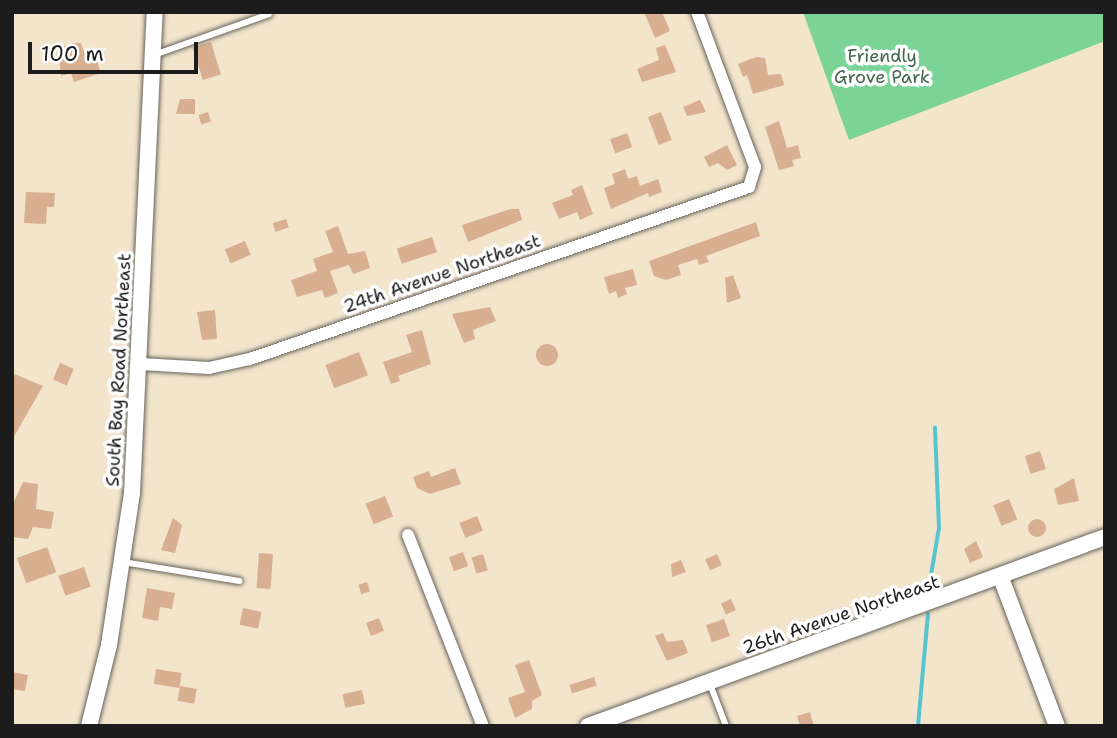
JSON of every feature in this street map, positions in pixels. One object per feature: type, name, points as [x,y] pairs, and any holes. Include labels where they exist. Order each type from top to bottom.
[{"type":"street","name":"South Bay Road Northeast","points":[[89,726],[123,562],[141,364],[155,12]]},
{"type":"street","name":"24th Avenue Northeast","points":[[141,364],[209,368],[250,359],[749,187],[755,167],[697,12]]},
{"type":"street","points":[[408,536],[483,726]]},
{"type":"street","name":"26th Avenue Northeast","points":[[587,726],[1001,578],[1105,537]]},
{"type":"street","points":[[1001,578],[1058,726]]},
{"type":"lane","points":[[152,56],[269,13]]},
{"type":"lane","points":[[123,562],[239,581]]},
{"type":"lane","points":[[709,682],[726,726]]},
{"type":"green space","name":"Friendly Grove Park","points":[[803,12],[1105,12],[1105,41],[849,140]]},
{"type":"building","points":[[644,12],[662,12],[670,31],[655,38]]},
{"type":"building","points":[[211,42],[221,75],[203,80],[193,48]]},
{"type":"building","points":[[81,43],[88,64],[97,61],[101,73],[74,82],[71,73],[61,76],[58,48]]},
{"type":"building","points":[[665,45],[676,72],[642,82],[637,69],[659,60],[656,48]]},
{"type":"building","points":[[756,57],[765,58],[768,75],[781,74],[784,85],[753,94],[747,75],[743,77],[738,64]]},
{"type":"building","points":[[180,99],[195,99],[195,114],[176,114]]},
{"type":"building","points":[[700,100],[706,112],[687,116],[683,107]]},
{"type":"building","points":[[208,112],[211,122],[201,124],[198,115]]},
{"type":"building","points":[[661,112],[672,140],[659,145],[648,117]]},
{"type":"building","points":[[779,121],[787,148],[798,145],[801,158],[792,160],[794,166],[779,170],[765,127]]},
{"type":"building","points":[[627,133],[632,147],[615,153],[610,139]]},
{"type":"building","points":[[727,145],[737,165],[727,170],[718,163],[709,167],[704,157]]},
{"type":"building","points":[[625,169],[628,179],[637,176],[640,186],[658,179],[662,192],[649,197],[648,193],[611,209],[604,188],[615,184],[612,174]]},
{"type":"building","points":[[582,185],[593,214],[580,220],[577,212],[559,219],[552,203],[573,195],[571,190]]},
{"type":"building","points":[[26,192],[55,193],[54,207],[47,207],[46,224],[24,223]]},
{"type":"building","points":[[511,209],[519,209],[522,220],[468,242],[462,225]]},
{"type":"building","points":[[286,219],[289,228],[275,232],[273,223]]},
{"type":"building","points":[[756,222],[760,236],[706,256],[709,262],[699,265],[697,259],[678,265],[681,275],[666,280],[654,276],[649,261]]},
{"type":"building","points":[[338,226],[348,254],[365,251],[370,268],[353,274],[349,265],[330,271],[338,293],[325,298],[322,290],[297,297],[291,280],[317,271],[313,259],[333,252],[325,231]]},
{"type":"building","points":[[432,237],[437,252],[402,264],[397,248]]},
{"type":"building","points":[[245,241],[251,255],[231,263],[225,250]]},
{"type":"building","points":[[633,269],[637,285],[625,288],[627,294],[618,298],[616,291],[609,294],[604,277]]},
{"type":"building","points":[[733,275],[741,298],[727,303],[725,278]]},
{"type":"building","points":[[490,307],[496,321],[473,330],[475,339],[464,343],[452,314]]},
{"type":"building","points":[[215,310],[217,339],[202,340],[197,312]]},
{"type":"building","points":[[422,330],[431,364],[398,376],[400,381],[391,384],[383,362],[412,352],[406,335]]},
{"type":"building","points":[[547,344],[555,347],[558,355],[555,363],[547,366],[539,363],[536,355],[539,347]]},
{"type":"building","points":[[359,352],[368,375],[334,388],[325,365]]},
{"type":"building","points":[[60,363],[74,369],[67,385],[53,380]]},
{"type":"building","points":[[12,373],[43,386],[12,440]]},
{"type":"building","points":[[1040,451],[1046,469],[1031,474],[1025,456]]},
{"type":"building","points":[[455,468],[461,484],[430,494],[417,488],[413,477],[429,471],[431,477]]},
{"type":"building","points":[[1074,478],[1079,501],[1058,505],[1054,489]]},
{"type":"building","points":[[23,482],[38,484],[36,509],[54,512],[51,529],[33,527],[28,539],[12,537],[12,506]]},
{"type":"building","points":[[385,496],[393,516],[374,524],[366,504]]},
{"type":"building","points":[[1009,499],[1017,519],[1001,526],[993,505]]},
{"type":"building","points":[[477,516],[483,531],[465,538],[459,523]]},
{"type":"building","points":[[173,518],[182,525],[175,553],[161,550]]},
{"type":"building","points":[[1037,519],[1043,522],[1046,528],[1043,534],[1037,537],[1031,534],[1028,528],[1031,522]]},
{"type":"building","points":[[976,541],[983,557],[970,563],[964,549]]},
{"type":"building","points":[[47,547],[56,572],[26,583],[17,558]]},
{"type":"building","points":[[463,552],[468,566],[454,571],[449,557]]},
{"type":"building","points":[[259,553],[273,554],[271,589],[257,588]]},
{"type":"building","points":[[483,554],[488,570],[476,574],[472,558]]},
{"type":"building","points":[[717,554],[722,565],[710,570],[705,559]]},
{"type":"building","points":[[681,560],[686,572],[672,577],[671,564]]},
{"type":"building","points":[[84,567],[91,587],[65,596],[58,576]]},
{"type":"building","points":[[367,582],[370,592],[361,594],[358,585]]},
{"type":"building","points":[[147,588],[175,593],[172,609],[160,607],[158,621],[142,618]]},
{"type":"building","points":[[731,599],[736,610],[726,614],[721,603]]},
{"type":"building","points":[[243,608],[262,612],[258,629],[239,625]]},
{"type":"building","points":[[379,618],[384,631],[371,636],[366,623]]},
{"type":"building","points":[[724,619],[730,636],[712,642],[706,625]]},
{"type":"building","points":[[663,633],[667,642],[683,640],[688,653],[667,661],[655,636]]},
{"type":"building","points":[[529,660],[542,695],[532,701],[532,709],[515,718],[508,698],[525,692],[515,665]]},
{"type":"building","points":[[156,669],[182,673],[179,688],[154,684]]},
{"type":"building","points":[[12,672],[28,675],[25,691],[12,689]]},
{"type":"building","points":[[594,677],[597,686],[572,694],[569,685]]},
{"type":"building","points":[[180,686],[197,689],[194,704],[177,701]]},
{"type":"building","points":[[362,690],[365,704],[345,708],[342,694]]},
{"type":"building","points":[[810,712],[814,726],[800,726],[797,716]]},
{"type":"waterway","points":[[928,593],[939,528],[935,428]]},
{"type":"waterway","points":[[918,726],[928,614]]}]
